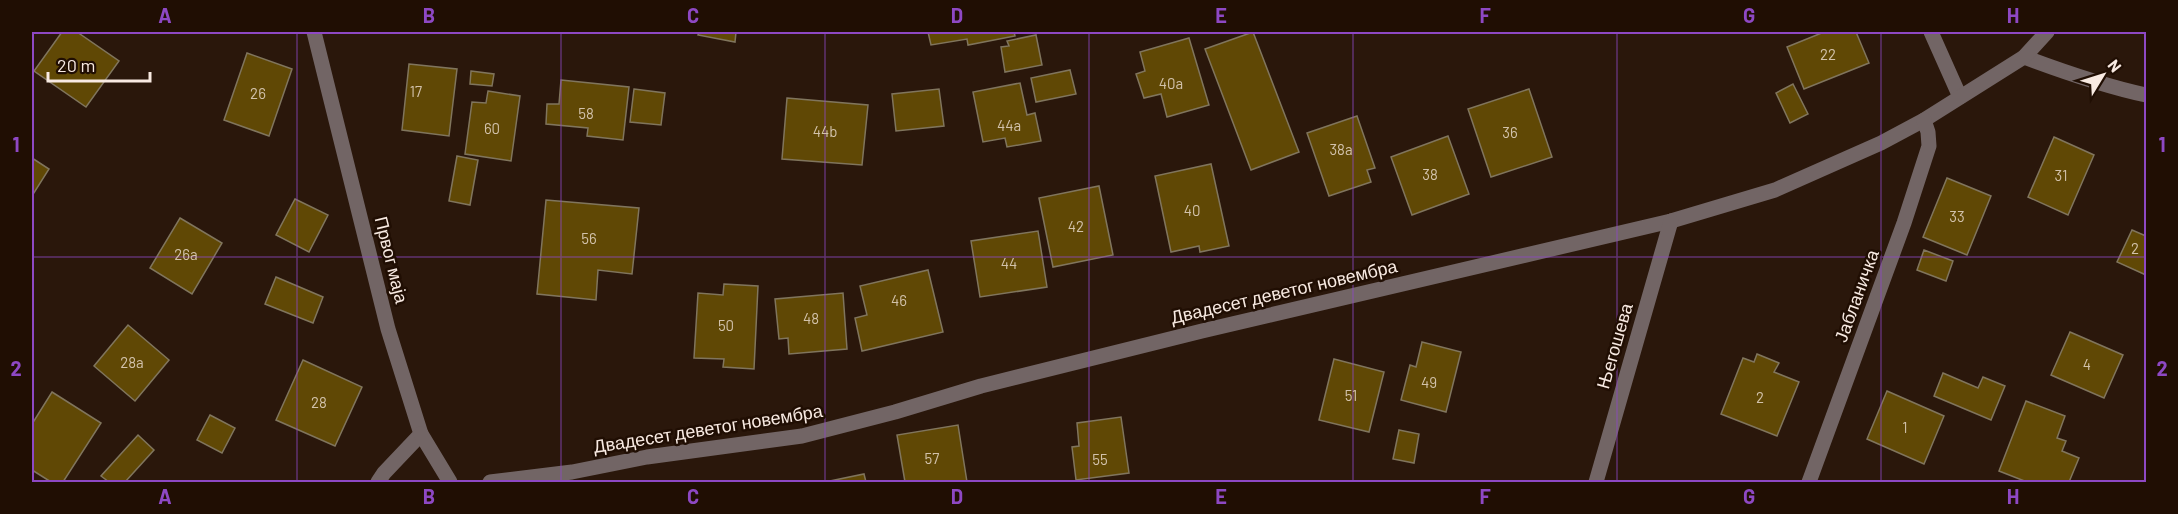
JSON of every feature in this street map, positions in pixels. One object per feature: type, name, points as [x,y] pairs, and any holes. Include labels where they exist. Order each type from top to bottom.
[{"type":"street","name":"Првог маја","points":[[314,32],[388,330],[421,434]]},
{"type":"street","points":[[1931,32],[1960,97]]},
{"type":"street","name":"Двадесет деветог новембра","points":[[490,483],[572,472],[647,457],[802,436],[895,412],[981,386],[1179,337],[1671,221],[1775,190],[1881,143],[1924,120],[2024,57],[2047,32]]},
{"type":"street","points":[[2024,57],[2075,76],[2146,95]]},
{"type":"street","name":"Јабланичка","points":[[1809,483],[1904,223],[1929,146],[1924,120]]},
{"type":"street","name":"Његошева","points":[[1596,483],[1671,221]]},
{"type":"street","points":[[378,483],[384,473],[421,434],[450,483]]},
{"type":"building","points":[[62,32],[77,32],[119,61],[86,107],[34,71]]},
{"type":"building","points":[[699,32],[736,32],[735,42],[698,35]]},
{"type":"building","points":[[928,32],[1014,32],[1015,36],[968,45],[967,39],[931,45]]},
{"type":"building","points":[[1253,32],[1299,152],[1251,170],[1205,49]]},
{"type":"building","points":[[1824,32],[1856,32],[1869,63],[1804,89],[1787,47]]},
{"type":"building","points":[[1036,35],[1042,65],[1005,72],[1001,47],[1009,46],[1007,41]]},
{"type":"building","points":[[1189,38],[1209,105],[1167,117],[1161,94],[1144,98],[1136,74],[1145,71],[1140,52]]},
{"type":"building","points":[[247,53],[292,69],[269,136],[224,120]]},
{"type":"building","points":[[409,64],[457,69],[449,136],[402,130]]},
{"type":"building","points":[[1070,70],[1076,94],[1036,102],[1031,78]]},
{"type":"building","points":[[471,71],[494,74],[492,86],[470,84]]},
{"type":"building","points":[[561,80],[629,87],[623,140],[587,136],[588,128],[546,124],[547,104],[559,104]]},
{"type":"building","points":[[1020,83],[1027,115],[1035,113],[1041,141],[1007,147],[1005,138],[983,142],[973,92]]},
{"type":"building","points":[[1793,84],[1808,114],[1790,123],[1776,93]]},
{"type":"building","points":[[634,89],[665,93],[661,125],[630,122]]},
{"type":"building","points":[[939,89],[944,126],[896,131],[892,94]]},
{"type":"building","points":[[1529,89],[1552,157],[1491,177],[1468,109]]},
{"type":"building","points":[[488,91],[520,96],[511,161],[465,154],[472,102],[486,103]]},
{"type":"building","points":[[787,98],[868,105],[862,165],[782,159]]},
{"type":"building","points":[[1357,116],[1375,168],[1367,170],[1371,182],[1329,196],[1307,133]]},
{"type":"building","points":[[1448,136],[1469,194],[1412,215],[1391,157]]},
{"type":"building","points":[[2054,137],[2094,155],[2068,215],[2028,197]]},
{"type":"building","points":[[457,156],[478,160],[470,205],[449,201]]},
{"type":"building","points":[[32,158],[49,169],[32,196]]},
{"type":"building","points":[[1211,164],[1229,246],[1200,252],[1199,246],[1171,252],[1155,176]]},
{"type":"building","points":[[1947,178],[1991,196],[1967,255],[1923,237]]},
{"type":"building","points":[[1099,186],[1113,255],[1053,267],[1039,198]]},
{"type":"building","points":[[295,199],[328,215],[309,252],[276,235]]},
{"type":"building","points":[[546,200],[639,208],[632,274],[598,270],[596,300],[537,294]]},
{"type":"building","points":[[180,218],[222,243],[192,294],[150,268]]},
{"type":"building","points":[[2132,230],[2146,236],[2146,275],[2117,262]]},
{"type":"building","points":[[1038,231],[1047,287],[980,297],[971,241]]},
{"type":"building","points":[[1924,250],[1953,261],[1946,281],[1917,270]]},
{"type":"building","points":[[928,270],[943,332],[862,351],[855,318],[867,315],[860,286]]},
{"type":"building","points":[[276,277],[323,297],[313,323],[265,304]]},
{"type":"building","points":[[724,284],[758,286],[754,369],[723,367],[724,359],[694,358],[698,293],[723,295]]},
{"type":"building","points":[[843,293],[847,349],[789,354],[788,338],[779,339],[775,299]]},
{"type":"building","points":[[128,325],[169,360],[135,401],[94,366]]},
{"type":"building","points":[[2070,332],[2123,355],[2104,398],[2051,375]]},
{"type":"building","points":[[1422,342],[1461,352],[1446,412],[1401,400],[1410,365],[1416,367]]},
{"type":"building","points":[[1757,354],[1779,363],[1774,372],[1799,382],[1777,436],[1721,414],[1743,358],[1754,362]]},
{"type":"building","points":[[1334,359],[1384,372],[1369,432],[1319,420]]},
{"type":"building","points":[[303,360],[362,387],[335,446],[276,420]]},
{"type":"building","points":[[1943,373],[1978,388],[1983,377],[2005,386],[1991,420],[1934,396]]},
{"type":"building","points":[[1887,391],[1944,416],[1924,464],[1867,439]]},
{"type":"building","points":[[52,392],[101,423],[63,482],[51,482],[32,470],[32,424]]},
{"type":"building","points":[[2026,401],[2065,416],[2057,438],[2066,441],[2062,451],[2079,458],[2069,482],[2027,482],[1999,471]]},
{"type":"building","points":[[210,415],[235,428],[222,453],[197,440]]},
{"type":"building","points":[[1121,417],[1129,473],[1076,480],[1072,447],[1079,446],[1077,423]]},
{"type":"building","points":[[958,425],[967,482],[905,482],[897,435]]},
{"type":"building","points":[[1399,430],[1419,434],[1414,463],[1393,459]]},
{"type":"building","points":[[138,435],[154,450],[125,482],[109,482],[101,476]]},
{"type":"building","points":[[864,474],[866,482],[825,482]]}]
